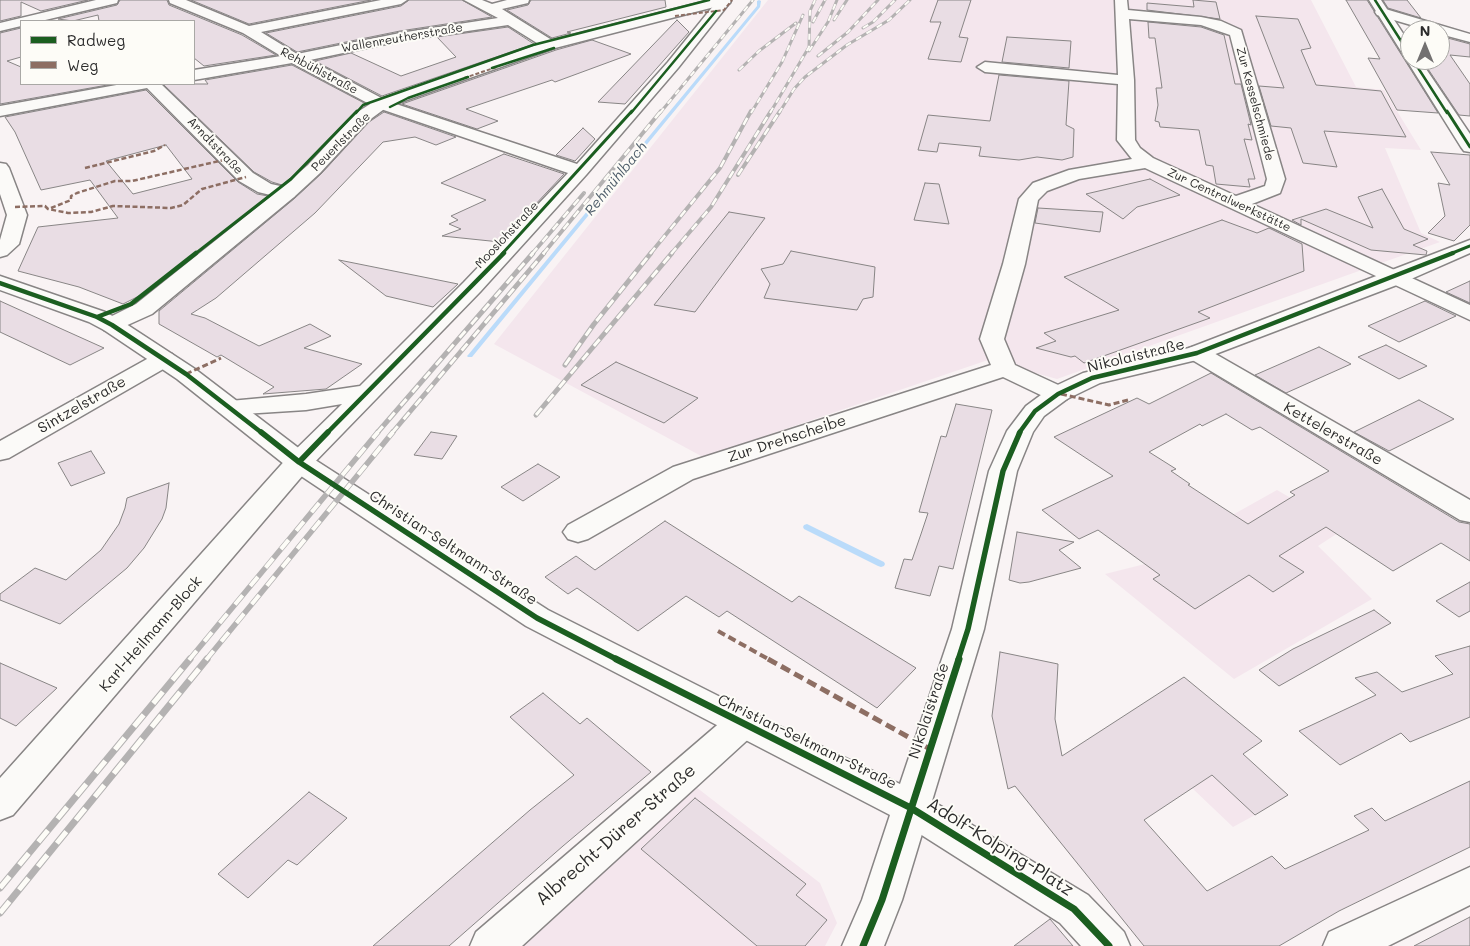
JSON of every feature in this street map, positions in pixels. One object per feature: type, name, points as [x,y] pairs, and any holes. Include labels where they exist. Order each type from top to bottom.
[{"type":"street","points":[[31,20],[112,0]]},
{"type":"street","name":"Rehbühlstraße","points":[[175,0],[248,30],[292,58],[381,104],[580,171]]},
{"type":"street","points":[[248,30],[401,0]]},
{"type":"street","points":[[470,0],[491,8],[550,45]]},
{"type":"street","points":[[491,8],[523,0]]},
{"type":"street","name":"Peuerlstraße","points":[[112,325],[144,309],[287,193],[314,169],[362,117],[381,104],[550,45],[725,0]]},
{"type":"street","name":"Mooslohstraße","points":[[299,462],[472,287],[580,171],[673,65],[725,0]]},
{"type":"street","points":[[1378,6],[1470,38]]},
{"type":"street","points":[[1378,6],[1400,40]]},
{"type":"street","name":"Zur Centralwerkstätte","points":[[1122,7],[1126,80],[1126,140],[1134,152],[1147,162],[1470,313]]},
{"type":"street","name":"Zur Kesselschmiede","points":[[1122,7],[1216,24],[1236,33],[1276,179],[1273,189],[1236,203]]},
{"type":"street","name":"Wallenreutherstraße","points":[[195,75],[292,58],[400,36],[512,20]]},
{"type":"street","points":[[0,27],[20,23]]},
{"type":"street","points":[[985,67],[1126,80]]},
{"type":"street","points":[[1420,70],[1470,147]]},
{"type":"street","points":[[0,111],[141,85]]},
{"type":"street","name":"Arndtstraße","points":[[153,85],[246,178],[265,188],[287,193]]},
{"type":"street","points":[[1058,394],[1005,369],[992,339],[1029,199],[1040,187],[1075,174],[1147,162]]},
{"type":"street","points":[[0,168],[17,215],[9,244],[0,251]]},
{"type":"street","name":"Nikolaistraße","points":[[863,946],[882,900],[968,629],[1003,471],[1020,431],[1035,411],[1058,394],[1092,378],[1197,353],[1394,278],[1470,246]]},
{"type":"street","name":"Christian-Seltmann-Straße","points":[[0,283],[85,313],[112,325],[164,359],[299,462],[537,618],[742,724],[840,771],[911,808]]},
{"type":"street","name":"Kettelerstraße","points":[[1197,353],[1470,513]]},
{"type":"street","name":"Sintzelstraße","points":[[0,452],[164,359]]},
{"type":"street","name":"Zur Drehscheibe","points":[[578,532],[683,473],[1005,369]]},
{"type":"street","points":[[228,407],[306,402],[368,392]]},
{"type":"street","name":"Karl-Heilmann-Block","points":[[0,804],[176,606],[299,462]]},
{"type":"street","name":"Albrecht-Dürer-Straße","points":[[491,946],[742,724]]},
{"type":"street","name":"Adolf-Kolping-Platz","points":[[911,808],[1074,909],[1109,946]]},
{"type":"street","points":[[1344,946],[1470,885]]},
{"type":"shaded area","points":[[768,0],[1311,0],[1356,87],[1384,90],[1421,150],[1385,148],[1421,233],[1440,242],[1057,379],[988,360],[703,457],[494,344]]},
{"type":"shaded area","points":[[1277,490],[1344,529],[1318,546],[1372,599],[1234,679],[1105,574],[1145,564]]},
{"type":"shaded area","points":[[1212,775],[1255,815],[1233,827],[1192,788]]},
{"type":"shaded area","points":[[696,787],[820,883],[837,923],[825,946],[524,946]]},
{"type":"building","points":[[0,0],[88,0],[41,11],[21,2],[21,16],[0,21]]},
{"type":"building","points":[[120,0],[167,0],[169,5],[242,35],[276,55],[204,66],[195,59],[195,20],[99,20],[98,15],[77,20],[58,19],[117,5]]},
{"type":"building","points":[[191,0],[371,0],[249,24]]},
{"type":"building","points":[[409,0],[462,0],[492,17],[400,31],[297,52],[266,33],[401,6]]},
{"type":"building","points":[[531,0],[665,0],[666,7],[567,32],[571,33],[552,38],[507,10],[528,5]]},
{"type":"building","points":[[938,0],[971,0],[959,37],[968,38],[961,62],[928,59],[941,22],[930,22]]},
{"type":"building","points":[[1193,0],[1216,2],[1220,19],[1147,10],[1147,3],[1194,7]]},
{"type":"building","points":[[1346,0],[1367,0],[1400,53],[1400,70],[1411,70],[1438,113],[1397,110],[1368,58],[1380,59]]},
{"type":"building","points":[[1383,0],[1407,0],[1421,18],[1388,8]]},
{"type":"building","points":[[1256,16],[1298,19],[1311,48],[1301,50],[1316,85],[1381,91],[1406,137],[1324,131],[1337,167],[1303,163],[1291,128],[1271,126],[1259,86],[1284,88]]},
{"type":"building","points":[[677,20],[689,32],[625,104],[598,102]]},
{"type":"building","points":[[1148,22],[1201,27],[1224,35],[1235,84],[1241,84],[1251,125],[1248,124],[1252,140],[1244,139],[1255,179],[1248,179],[1250,187],[1216,184],[1213,166],[1206,165],[1199,130],[1160,127],[1159,122],[1155,121],[1158,105],[1156,88],[1162,88],[1155,38],[1149,38]]},
{"type":"building","points":[[508,27],[534,44],[382,96],[315,61],[351,53],[401,76],[456,57],[437,37]]},
{"type":"building","points":[[20,28],[20,57],[7,61],[20,67],[20,85],[107,85],[0,104],[0,33]]},
{"type":"building","points":[[1007,37],[1071,41],[1069,68],[1002,62]]},
{"type":"building","points":[[1450,39],[1470,44],[1470,57],[1450,55]]},
{"type":"building","points":[[592,40],[631,54],[555,82],[552,80],[466,109],[498,121],[477,129],[402,104],[556,50]]},
{"type":"building","points":[[1450,55],[1470,84],[1470,116],[1459,115],[1429,70],[1450,70]]},
{"type":"building","points":[[292,65],[366,104],[355,112],[307,164],[282,185],[254,172],[164,85],[208,84],[205,80]]},
{"type":"building","points":[[999,75],[1069,81],[1066,125],[1074,129],[1073,157],[1062,160],[1037,157],[1019,160],[979,156],[981,147],[939,143],[937,152],[918,150],[928,115],[990,121]]},
{"type":"building","points":[[146,90],[238,182],[257,194],[268,196],[149,291],[123,304],[79,287],[18,271],[38,227],[118,218],[90,180],[41,190],[15,132],[5,117]],"holes":[[[166,145],[192,179],[133,194],[106,161]]]},
{"type":"building","points":[[384,112],[456,137],[436,145],[415,137],[383,142],[315,213],[216,298],[191,314],[205,318],[259,346],[310,324],[331,336],[304,348],[362,364],[326,389],[263,394],[274,387],[221,355],[217,357],[159,324],[159,311],[295,198],[321,174],[369,122]]},
{"type":"building","points":[[583,128],[595,139],[575,161],[556,155]]},
{"type":"building","points":[[1431,152],[1470,155],[1470,225],[1454,241],[1428,233],[1445,216],[1438,183],[1450,185]]},
{"type":"building","points":[[504,154],[564,174],[500,242],[442,236],[461,229],[449,224],[458,220],[451,216],[486,200],[441,183]]},
{"type":"building","points":[[1150,179],[1180,195],[1137,207],[1123,219],[1086,194]]},
{"type":"building","points":[[925,183],[939,184],[949,224],[914,220]]},
{"type":"building","points":[[1382,189],[1404,229],[1428,239],[1413,245],[1427,251],[1426,255],[1371,250],[1301,219],[1301,225],[1292,220],[1326,209],[1373,228],[1358,197]]},
{"type":"building","points":[[1038,208],[1103,212],[1100,232],[1035,223]]},
{"type":"building","points":[[729,212],[765,218],[695,312],[654,305]]},
{"type":"building","points":[[1222,220],[1257,233],[1269,228],[1302,244],[1304,271],[1198,312],[1210,318],[1084,363],[1075,356],[1071,357],[1036,348],[1056,341],[1044,333],[1119,310],[1064,277]]},
{"type":"building","points":[[791,251],[875,267],[873,297],[863,299],[857,310],[764,298],[770,284],[761,269],[783,264]]},
{"type":"building","points":[[339,260],[458,284],[433,307],[386,296]]},
{"type":"building","points":[[1470,281],[1470,303],[1446,292]]},
{"type":"building","points":[[0,301],[104,348],[70,365],[0,332]]},
{"type":"building","points":[[1425,301],[1456,316],[1399,342],[1368,326]]},
{"type":"building","points":[[1386,345],[1427,366],[1399,379],[1358,357]]},
{"type":"building","points":[[1319,347],[1351,364],[1286,393],[1255,375]]},
{"type":"building","points":[[616,362],[698,398],[664,423],[581,385]]},
{"type":"building","points":[[1211,373],[1459,522],[1470,524],[1470,561],[1441,543],[1393,571],[1326,527],[1279,556],[1304,572],[1273,592],[1249,575],[1195,609],[1153,579],[1160,575],[1098,530],[1079,539],[1042,510],[1113,476],[1054,437],[1137,398],[1149,404]],"holes":[[[1226,414],[1252,430],[1260,427],[1329,471],[1290,492],[1295,495],[1248,524],[1188,485],[1190,484],[1171,471],[1176,469],[1149,452],[1200,424],[1202,426]]]},
{"type":"building","points":[[1419,400],[1454,419],[1389,451],[1354,432]]},
{"type":"building","points":[[956,404],[992,410],[953,569],[939,566],[930,596],[895,588],[904,559],[912,560],[928,513],[919,512],[941,436],[946,437]]},
{"type":"building","points":[[431,432],[457,436],[442,459],[414,455]]},
{"type":"building","points":[[91,451],[105,473],[71,486],[58,463]]},
{"type":"building","points":[[538,464],[560,477],[523,501],[501,487]]},
{"type":"building","points":[[169,483],[166,508],[162,519],[144,548],[127,568],[60,624],[0,600],[0,594],[35,568],[66,580],[101,550],[119,524],[127,498]]},
{"type":"building","points":[[665,521],[792,602],[799,596],[916,668],[877,708],[727,611],[719,617],[686,596],[638,631],[577,588],[568,594],[545,577],[576,556],[595,570]]},
{"type":"building","points":[[1017,532],[1074,542],[1059,550],[1081,568],[1029,582],[1020,583],[1009,580]]},
{"type":"building","points":[[1470,582],[1470,611],[1459,617],[1436,601]]},
{"type":"building","points":[[1374,610],[1391,623],[1279,686],[1259,670],[1293,649]]},
{"type":"building","points":[[1470,646],[1470,717],[1410,742],[1401,733],[1340,765],[1299,731],[1376,695],[1355,678],[1377,672],[1402,692],[1453,674],[1435,656]]},
{"type":"building","points":[[1000,652],[1058,664],[1055,719],[1062,756],[1184,677],[1262,741],[1243,754],[1288,795],[1255,815],[1212,775],[1144,820],[1207,891],[1272,856],[1285,869],[1369,830],[1354,816],[1372,808],[1385,821],[1470,781],[1470,847],[1339,911],[1279,946],[1144,946],[1015,786],[1008,789],[992,716]]},
{"type":"building","points":[[0,663],[57,688],[16,726],[0,718]]},
{"type":"building","points":[[543,693],[580,724],[587,718],[651,772],[449,946],[373,946],[530,810],[574,775],[510,717]]},
{"type":"building","points":[[309,792],[347,818],[297,865],[288,860],[248,898],[218,874]]},
{"type":"building","points":[[695,798],[806,884],[796,895],[827,920],[805,946],[757,946],[641,849]]},
{"type":"building","points":[[1470,917],[1470,946],[1414,946]]},
{"type":"building","points":[[1050,919],[1073,946],[1014,946]]},
{"type":"waterway","name":"Rehmühlbach","points":[[470,356],[759,6],[759,1]]},
{"type":"waterway","name":"Rehmühlbach","points":[[807,527],[881,564]]},
{"type":"railway","points":[[660,113],[753,0]]},
{"type":"railway","points":[[770,113],[809,47],[810,11],[815,0]]},
{"type":"railway","points":[[813,22],[825,0]]},
{"type":"railway","points":[[809,51],[828,22],[837,0]]},
{"type":"railway","points":[[834,20],[847,0]]},
{"type":"railway","points":[[818,56],[848,32],[878,0]]},
{"type":"railway","points":[[863,28],[873,22],[895,0]]},
{"type":"railway","points":[[779,113],[794,89],[805,77],[847,45],[889,20],[910,0]]},
{"type":"railway","points":[[751,113],[782,62],[803,15]]},
{"type":"railway","points":[[739,70],[759,51],[796,23]]},
{"type":"railway","points":[[543,254],[661,111]]},
{"type":"railway","points":[[650,254],[720,168],[751,111]]},
{"type":"railway","points":[[671,254],[711,207],[771,111]]},
{"type":"railway","points":[[738,175],[780,111]]},
{"type":"railway","points":[[532,254],[584,193]]},
{"type":"railway","points":[[377,433],[533,253]]},
{"type":"railway","points":[[392,433],[544,253]]},
{"type":"railway","points":[[565,365],[594,324],[651,253]]},
{"type":"railway","points":[[536,415],[672,253]]},
{"type":"railway","points":[[189,660],[378,432]]},
{"type":"railway","points":[[206,660],[393,432]]},
{"type":"railway","points":[[0,888],[190,659]]},
{"type":"railway","points":[[0,913],[207,659]]},
{"type":"marked path","points":[[675,16],[724,10],[732,0]]},
{"type":"marked path","points":[[464,78],[497,67]]},
{"type":"marked path","points":[[85,168],[154,151],[165,145]]},
{"type":"marked path","points":[[51,208],[71,200],[71,196],[77,193],[115,181],[132,181],[228,159]]},
{"type":"marked path","points":[[15,207],[45,206],[48,209],[68,213],[91,212],[113,206],[171,208],[183,205],[202,189],[246,177]]},
{"type":"marked path","points":[[186,374],[221,358]]},
{"type":"marked path","points":[[1061,394],[1109,405],[1128,400]]},
{"type":"marked path","points":[[718,631],[930,749]]},
{"type":"cycle path","points":[[97,317],[131,304],[291,179],[363,105],[533,45],[709,0]]},
{"type":"cycle path","points":[[1375,0],[1400,39]]},
{"type":"cycle path","points":[[299,462],[472,287],[580,171],[673,65],[716,11]]},
{"type":"cycle path","points":[[492,68],[554,48]]},
{"type":"cycle path","points":[[1420,70],[1470,147]]},
{"type":"cycle path","points":[[390,107],[408,98],[468,77]]},
{"type":"cycle path","points":[[863,946],[882,900],[968,629],[1003,471],[1020,431],[1035,411],[1058,394],[1092,378],[1197,353],[1394,278],[1470,246]]},
{"type":"cycle path","points":[[0,283],[97,317],[112,325],[186,374],[299,462],[537,618],[742,724],[840,771],[911,808],[1074,909],[1109,946]]}]
